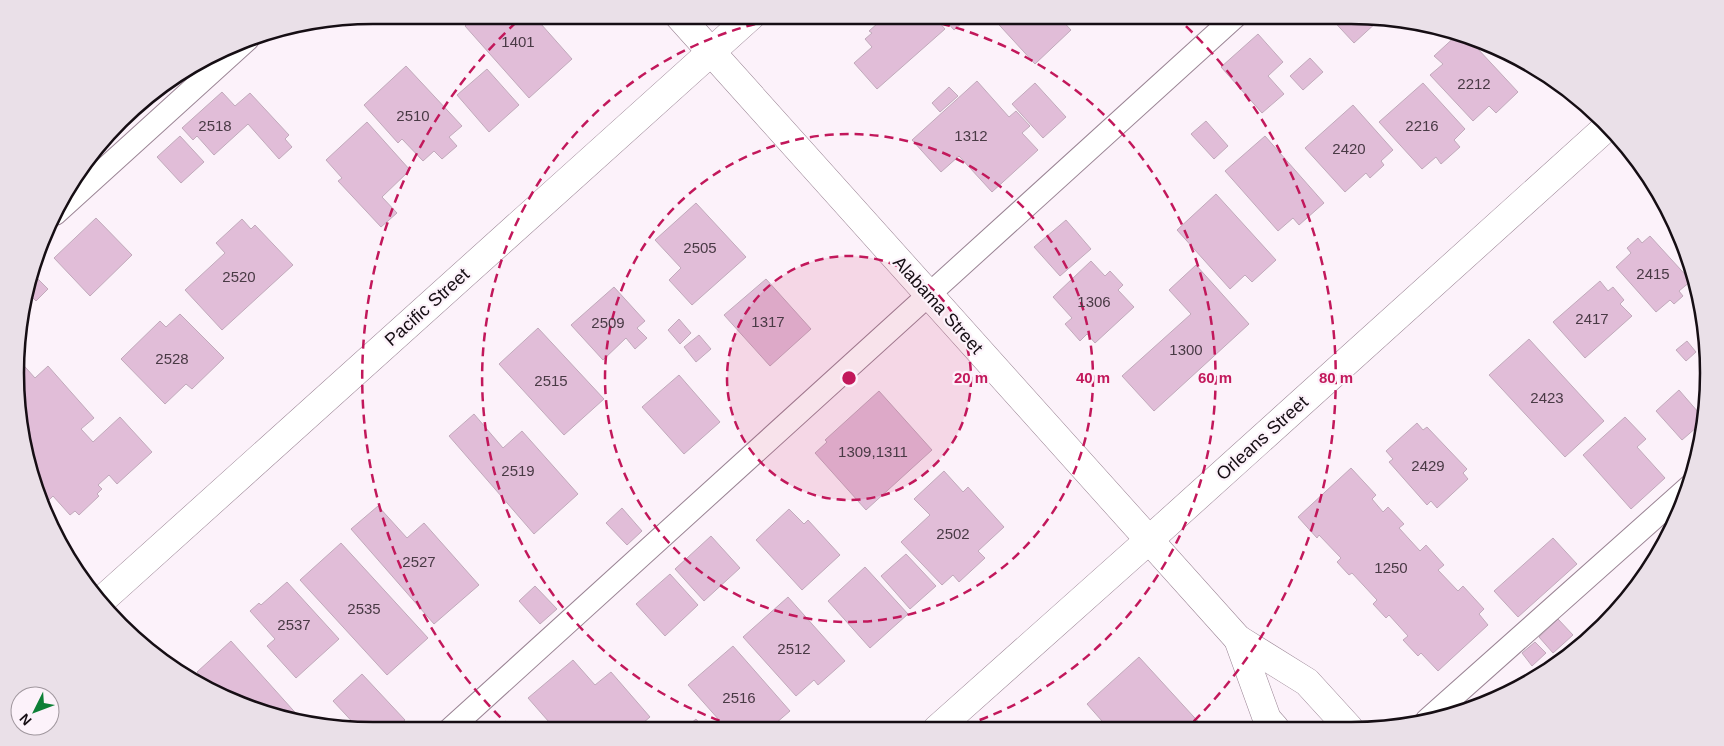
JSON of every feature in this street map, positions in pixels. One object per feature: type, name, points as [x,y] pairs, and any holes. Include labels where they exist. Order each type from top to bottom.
[{"type":"street","name":"Alabama Street","points":[[686,24],[1238,639],[1307,682],[1344,722]]},
{"type":"street","name":"Pacific Street","points":[[105,597],[742,24]]},
{"type":"street","name":"Orleans Street","points":[[946,722],[1603,131]]},
{"type":"street","name":"Alabama Street","points":[[1238,639],[1270,722]]},
{"type":"lane","points":[[458,722],[1227,24]]},
{"type":"lane","points":[[69,202],[232,53]]},
{"type":"lane","points":[[1437,711],[1678,497]]},
{"type":"building","points":[[467,24],[541,24],[572,59],[529,98],[465,26]]},
{"type":"building","points":[[877,24],[940,24],[945,29],[877,89],[854,63],[872,47],[865,39],[872,33],[869,31]]},
{"type":"building","points":[[949,24],[961,24],[954,30]]},
{"type":"building","points":[[998,24],[1065,24],[1071,30],[1035,64]]},
{"type":"building","points":[[1336,24],[1375,24],[1354,43]]},
{"type":"building","points":[[1258,34],[1283,62],[1268,76],[1284,94],[1262,113],[1221,67]]},
{"type":"building","points":[[1452,39],[1476,47],[1518,92],[1496,113],[1489,106],[1473,121],[1430,75],[1443,64],[1434,56]]},
{"type":"building","points":[[1310,58],[1323,72],[1303,90],[1290,76]]},
{"type":"building","points":[[406,66],[462,126],[449,137],[457,146],[442,159],[434,151],[423,161],[402,139],[398,143],[364,105]]},
{"type":"building","points":[[487,69],[519,105],[489,132],[457,95]]},
{"type":"building","points":[[977,81],[1009,117],[1016,111],[1030,126],[1022,133],[1038,150],[992,192],[959,156],[941,172],[912,140]]},
{"type":"building","points":[[1035,83],[1066,117],[1043,138],[1012,104]]},
{"type":"building","points":[[1423,83],[1465,129],[1454,140],[1460,147],[1441,164],[1436,157],[1422,169],[1379,122]]},
{"type":"building","points":[[949,87],[958,96],[940,112],[932,103]]},
{"type":"building","points":[[222,92],[235,106],[250,93],[289,135],[285,139],[292,147],[279,159],[248,124],[214,155],[197,136],[193,140],[182,128]]},
{"type":"building","points":[[1353,105],[1393,150],[1381,161],[1384,165],[1370,178],[1366,173],[1345,192],[1305,148]]},
{"type":"building","points":[[1206,121],[1228,146],[1214,159],[1191,134]]},
{"type":"building","points":[[367,122],[410,170],[382,197],[397,213],[381,227],[338,181],[342,178],[326,160]]},
{"type":"building","points":[[180,136],[204,162],[181,183],[157,157]]},
{"type":"building","points":[[1265,136],[1324,203],[1299,225],[1293,218],[1278,231],[1225,171]]},
{"type":"building","points":[[1216,194],[1276,260],[1252,282],[1245,275],[1230,289],[1177,230]]},
{"type":"building","points":[[696,203],[746,257],[692,305],[669,280],[681,268],[655,240]]},
{"type":"building","points":[[96,218],[132,255],[90,296],[54,258]]},
{"type":"building","points":[[242,219],[251,229],[255,225],[293,265],[222,330],[185,290],[225,253],[216,243]]},
{"type":"building","points":[[1066,220],[1091,249],[1060,276],[1034,247]]},
{"type":"building","points":[[1650,236],[1686,275],[1688,283],[1679,291],[1683,296],[1674,304],[1670,300],[1656,312],[1616,267],[1631,253],[1627,248],[1638,238],[1642,243]]},
{"type":"building","points":[[1091,261],[1105,276],[1110,271],[1123,285],[1118,290],[1134,307],[1095,343],[1087,334],[1080,341],[1065,324],[1072,318],[1053,297]]},
{"type":"building","points":[[1196,265],[1249,324],[1154,411],[1122,376],[1191,314],[1169,290]]},
{"type":"building","points":[[37,278],[48,289],[36,301],[32,297]]},
{"type":"building","points":[[766,279],[811,329],[770,366],[724,315]]},
{"type":"building","points":[[1600,281],[1608,291],[1613,287],[1624,300],[1620,304],[1632,316],[1585,358],[1553,322]]},
{"type":"building","points":[[614,287],[645,321],[637,328],[647,338],[635,349],[626,338],[603,360],[571,325]]},
{"type":"building","points":[[180,314],[224,358],[192,389],[186,384],[165,404],[121,359],[160,321],[166,327]]},
{"type":"building","points":[[679,319],[691,333],[680,344],[668,330]]},
{"type":"building","points":[[538,328],[604,399],[564,435],[499,364]]},
{"type":"building","points":[[699,335],[711,349],[696,362],[684,347]]},
{"type":"building","points":[[1529,339],[1604,421],[1565,457],[1489,375]]},
{"type":"building","points":[[1687,341],[1696,352],[1686,361],[1676,350]]},
{"type":"building","points":[[24,366],[35,378],[48,366],[94,418],[81,429],[93,442],[120,417],[152,452],[117,484],[109,475],[98,485],[102,489],[97,494],[99,496],[79,515],[75,511],[70,515],[53,496],[48,501],[30,441],[24,396]]},
{"type":"building","points":[[679,375],[720,422],[684,454],[642,407]]},
{"type":"building","points":[[1679,390],[1698,412],[1696,428],[1682,440],[1656,411]]},
{"type":"building","points":[[879,391],[932,450],[866,510],[815,453],[827,442],[825,440]]},
{"type":"building","points":[[474,414],[503,448],[522,431],[578,494],[534,534],[449,436]]},
{"type":"building","points":[[1625,417],[1646,439],[1637,447],[1665,478],[1631,509],[1583,455]]},
{"type":"building","points":[[1417,423],[1423,430],[1427,427],[1467,469],[1463,473],[1468,479],[1437,508],[1431,501],[1427,505],[1389,462],[1393,459],[1386,451]]},
{"type":"building","points":[[1351,468],[1376,495],[1372,499],[1383,512],[1388,507],[1404,524],[1399,528],[1420,551],[1426,545],[1444,565],[1438,570],[1458,591],[1463,586],[1484,609],[1479,614],[1488,625],[1438,671],[1421,653],[1418,656],[1403,640],[1408,636],[1389,615],[1386,618],[1373,604],[1377,600],[1352,573],[1349,575],[1337,562],[1341,558],[1319,535],[1317,538],[1298,517]]},
{"type":"building","points":[[944,471],[963,492],[968,487],[1004,527],[978,551],[985,558],[959,582],[953,575],[942,585],[901,542],[930,515],[914,499]]},
{"type":"building","points":[[378,506],[407,538],[424,523],[479,585],[434,624],[351,529]]},
{"type":"building","points":[[622,508],[642,531],[627,545],[606,523]]},
{"type":"building","points":[[789,509],[804,524],[808,520],[840,555],[802,590],[756,540]]},
{"type":"building","points":[[711,536],[740,568],[704,601],[675,569]]},
{"type":"building","points":[[1553,538],[1577,564],[1518,617],[1494,591]]},
{"type":"building","points":[[341,543],[428,638],[387,675],[300,580]]},
{"type":"building","points":[[906,554],[936,586],[910,609],[881,576]]},
{"type":"building","points":[[865,567],[908,614],[870,648],[828,601]]},
{"type":"building","points":[[670,574],[698,605],[665,636],[636,604]]},
{"type":"building","points":[[287,582],[339,639],[296,678],[267,646],[275,639],[250,611],[259,603],[261,605]]},
{"type":"building","points":[[535,586],[557,609],[540,624],[519,601]]},
{"type":"building","points":[[788,597],[845,661],[818,685],[814,680],[796,696],[743,637]]},
{"type":"building","points":[[1558,619],[1573,635],[1553,653],[1539,637]]},
{"type":"building","points":[[231,641],[296,714],[239,696],[201,677],[197,672]]},
{"type":"building","points":[[1535,642],[1546,653],[1532,666],[1522,653]]},
{"type":"building","points":[[733,646],[790,711],[777,722],[721,722],[688,685]]},
{"type":"building","points":[[1139,657],[1199,722],[1103,722],[1087,704]]},
{"type":"building","points":[[573,660],[595,685],[611,672],[650,717],[644,722],[549,722],[528,698]]},
{"type":"building","points":[[362,674],[405,720],[403,722],[352,722],[333,701]]}]
